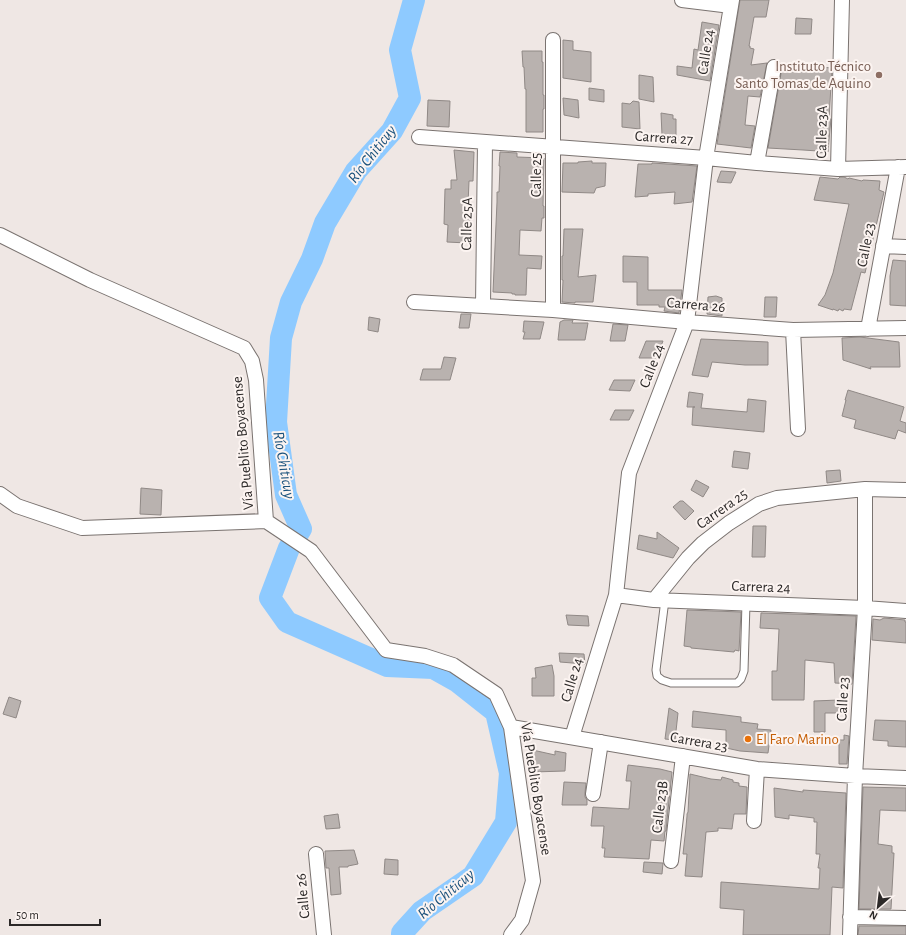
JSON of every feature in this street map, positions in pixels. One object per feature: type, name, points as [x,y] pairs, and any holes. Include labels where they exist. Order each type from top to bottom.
[{"type":"street","points":[[682,0],[731,3]]},
{"type":"street","name":"Calle 23A","points":[[838,169],[842,0]]},
{"type":"street","name":"Calle 24","points":[[572,737],[616,595],[629,473],[687,322],[706,158],[731,3]]},
{"type":"street","name":"Calle 25","points":[[553,40],[553,310]]},
{"type":"street","points":[[757,163],[774,67]]},
{"type":"street","name":"Carrera 27","points":[[419,137],[838,169],[902,167]]},
{"type":"street","name":"Calle 25A","points":[[483,306],[485,142]]},
{"type":"street","name":"Calle 23","points":[[868,329],[883,246],[902,167]]},
{"type":"street","name":"Vía Pueblito Boyacense","points":[[0,236],[90,280],[244,348],[252,361],[256,380],[266,521],[311,551],[386,650],[425,656],[453,665],[496,694],[511,727],[533,881],[522,920],[511,935]]},
{"type":"street","points":[[883,246],[906,247]]},
{"type":"street","name":"Carrera 26","points":[[414,302],[553,310],[793,330],[906,328]]},
{"type":"street","points":[[793,330],[798,429]]},
{"type":"street","name":"Calle 23","points":[[850,935],[855,776],[865,608],[865,489]]},
{"type":"street","name":"Carrera 25","points":[[660,600],[688,558],[703,543],[729,523],[759,504],[777,498],[865,489],[906,490]]},
{"type":"street","points":[[0,494],[17,506],[82,528],[266,521]]},
{"type":"street","name":"Carrera 24","points":[[616,595],[660,600],[906,611]]},
{"type":"street","name":"Carrera 23","points":[[511,727],[757,769],[906,778]]},
{"type":"street","points":[[592,794],[601,742]]},
{"type":"street","name":"Calle 23B","points":[[671,861],[683,756]]},
{"type":"street","points":[[754,821],[757,769]]},
{"type":"street","name":"Calle 26","points":[[316,854],[324,935]]},
{"type":"street","points":[[850,917],[906,918]]},
{"type":"lane","points":[[660,600],[656,670],[657,676],[662,680],[671,683],[737,683],[741,679],[744,671],[746,603]]},
{"type":"building","points":[[740,0],[769,0],[766,17],[754,17],[749,46],[750,48],[754,49],[751,65],[767,63],[760,97],[748,96],[745,125],[755,126],[751,148],[717,144]]},
{"type":"building","points":[[796,18],[812,19],[811,34],[795,34]]},
{"type":"building","points":[[702,22],[719,25],[710,81],[677,75],[677,66],[692,68],[694,49],[698,50]]},
{"type":"building","points":[[563,40],[573,41],[573,50],[591,52],[591,82],[563,78]]},
{"type":"building","points":[[522,51],[542,51],[544,95],[543,132],[526,132],[526,89]]},
{"type":"building","points":[[782,64],[832,68],[829,119],[831,119],[828,152],[818,153],[818,151],[768,148]]},
{"type":"building","points":[[639,75],[653,77],[654,102],[639,99]]},
{"type":"building","points":[[589,88],[604,90],[604,102],[589,100]]},
{"type":"building","points":[[563,98],[578,100],[579,118],[564,115]]},
{"type":"building","points":[[428,100],[450,101],[449,127],[427,126]]},
{"type":"building","points":[[633,101],[639,102],[640,129],[622,127],[622,103],[630,104]]},
{"type":"building","points":[[661,113],[673,115],[673,119],[676,119],[676,137],[662,135]]},
{"type":"building","points":[[454,150],[474,152],[473,181],[469,181],[468,205],[470,205],[470,224],[467,243],[447,242],[448,225],[444,224],[445,189],[451,189],[451,180],[457,180]]},
{"type":"building","points":[[500,152],[517,153],[517,157],[544,158],[544,218],[542,218],[541,231],[520,230],[519,255],[542,256],[541,269],[527,268],[526,295],[493,292]]},
{"type":"building","points":[[592,161],[592,163],[606,163],[605,186],[596,188],[594,193],[562,192],[563,163]]},
{"type":"building","points":[[652,163],[697,166],[692,202],[674,204],[675,192],[648,194],[648,196],[635,197],[638,164]]},
{"type":"building","points":[[721,171],[736,172],[731,183],[717,182]]},
{"type":"building","points":[[820,177],[838,179],[840,177],[844,177],[862,181],[880,181],[879,190],[884,192],[865,273],[861,272],[851,310],[844,309],[843,311],[839,309],[838,311],[818,305],[825,295],[833,273],[849,204],[814,200]]},
{"type":"building","points":[[564,229],[583,229],[578,277],[596,275],[593,302],[562,302],[562,256]]},
{"type":"building","points":[[623,256],[648,257],[648,290],[682,290],[679,313],[664,311],[665,307],[659,307],[659,305],[637,305],[637,282],[623,282]]},
{"type":"building","points":[[893,260],[906,261],[906,306],[890,305],[890,276]]},
{"type":"building","points":[[716,296],[722,298],[722,316],[707,314],[708,297]]},
{"type":"building","points":[[765,297],[777,297],[776,317],[764,317]]},
{"type":"building","points":[[461,314],[471,314],[469,328],[459,328]]},
{"type":"building","points":[[369,317],[380,319],[378,332],[368,330]]},
{"type":"building","points":[[564,320],[573,320],[572,323],[588,323],[585,340],[558,340],[560,322]]},
{"type":"building","points":[[524,321],[544,322],[540,339],[523,339],[525,332],[523,332]]},
{"type":"building","points":[[613,324],[628,325],[625,341],[610,341]]},
{"type":"building","points":[[860,337],[899,342],[900,367],[870,367],[871,369],[843,360],[842,338]]},
{"type":"building","points":[[701,339],[768,342],[768,365],[745,365],[712,362],[708,377],[692,375]]},
{"type":"building","points":[[646,341],[663,341],[656,358],[639,358]]},
{"type":"building","points":[[444,357],[456,358],[450,380],[420,380],[423,369],[441,369]]},
{"type":"building","points":[[614,380],[635,380],[630,391],[609,390]]},
{"type":"building","points":[[848,390],[904,407],[900,421],[906,423],[906,433],[898,430],[895,439],[854,428],[856,420],[842,416]]},
{"type":"building","points":[[689,392],[703,394],[701,408],[747,412],[748,399],[766,401],[764,432],[692,425],[693,407],[687,407]]},
{"type":"building","points":[[615,410],[634,410],[629,420],[610,420]]},
{"type":"building","points":[[734,451],[750,453],[748,469],[732,467]]},
{"type":"building","points":[[840,470],[841,481],[827,483],[826,471]]},
{"type":"building","points":[[696,480],[709,487],[703,497],[691,490]]},
{"type":"building","points":[[141,488],[162,490],[161,515],[140,514]]},
{"type":"building","points":[[680,501],[683,501],[694,511],[685,520],[673,507]]},
{"type":"building","points":[[753,526],[766,526],[765,557],[752,557]]},
{"type":"building","points":[[657,532],[679,548],[673,558],[637,549],[639,535],[657,539]]},
{"type":"building","points":[[687,610],[741,612],[739,651],[735,650],[734,652],[684,646]]},
{"type":"building","points":[[761,613],[856,616],[852,684],[835,683],[834,663],[805,660],[804,700],[772,700],[772,671],[777,671],[779,629],[760,628]]},
{"type":"building","points":[[566,615],[588,616],[589,626],[568,625]]},
{"type":"building","points":[[884,618],[905,620],[906,643],[872,640],[873,619],[880,620]]},
{"type":"building","points":[[559,653],[584,654],[585,664],[560,662]]},
{"type":"building","points":[[552,665],[554,676],[554,696],[532,696],[532,678],[536,678],[535,668]]},
{"type":"building","points":[[9,697],[21,701],[16,718],[3,714]]},
{"type":"building","points":[[839,700],[839,713],[825,713],[825,732],[814,732],[814,701]]},
{"type":"building","points":[[669,708],[678,713],[675,740],[665,739]]},
{"type":"building","name":"El Faro Marino","points":[[693,711],[741,717],[741,722],[758,724],[757,729],[771,730],[768,753],[740,751],[726,748],[726,730],[692,727]]},
{"type":"building","points":[[875,720],[906,721],[906,747],[888,746],[888,741],[873,740]]},
{"type":"building","points":[[844,735],[849,736],[847,764],[839,764],[839,740],[844,740]]},
{"type":"building","points":[[528,749],[555,755],[555,751],[566,753],[565,771],[533,772]]},
{"type":"building","points":[[628,765],[672,772],[664,841],[651,840],[649,859],[604,857],[605,848],[602,848],[604,826],[591,826],[593,807],[629,809],[631,781],[626,781]]},
{"type":"building","points":[[690,774],[721,780],[722,777],[739,783],[739,786],[747,787],[746,814],[734,814],[732,829],[718,828],[718,831],[706,832],[702,877],[685,876],[687,854],[683,854],[688,812]]},
{"type":"building","points":[[564,782],[586,783],[585,797],[587,800],[587,805],[562,805]]},
{"type":"building","points":[[863,787],[906,788],[906,811],[880,810],[878,844],[892,846],[892,853],[894,853],[891,909],[859,909]]},
{"type":"building","points":[[774,788],[803,792],[803,790],[846,793],[843,888],[832,887],[830,935],[743,935],[744,910],[720,908],[721,882],[819,889],[820,868],[818,868],[820,854],[816,854],[817,822],[814,822],[814,818],[789,815],[789,819],[775,817]]},
{"type":"building","points":[[338,814],[340,828],[326,829],[324,816]]},
{"type":"building","points":[[354,850],[358,864],[348,867],[339,867],[341,894],[331,895],[329,868],[326,868],[325,851]]},
{"type":"building","points":[[385,859],[398,860],[398,875],[384,874]]},
{"type":"building","points":[[644,862],[663,863],[662,874],[643,872]]},
{"type":"building","points":[[859,926],[906,926],[906,935],[858,935]]},
{"type":"waterway","name":"Río Chiticuy","points":[[402,935],[402,933],[422,911],[473,876],[506,822],[510,773],[496,712],[458,682],[433,668],[387,666],[287,622],[270,598],[289,548],[301,529],[286,495],[276,422],[281,338],[291,302],[312,259],[325,223],[356,171],[392,131],[410,98],[400,50],[414,0]]},
{"type":"place","name":"Instituto Técnico Santo Tomas de Aquino","points":[[879,75]]},
{"type":"place","name":"El Faro Marino","points":[[748,739]]}]
